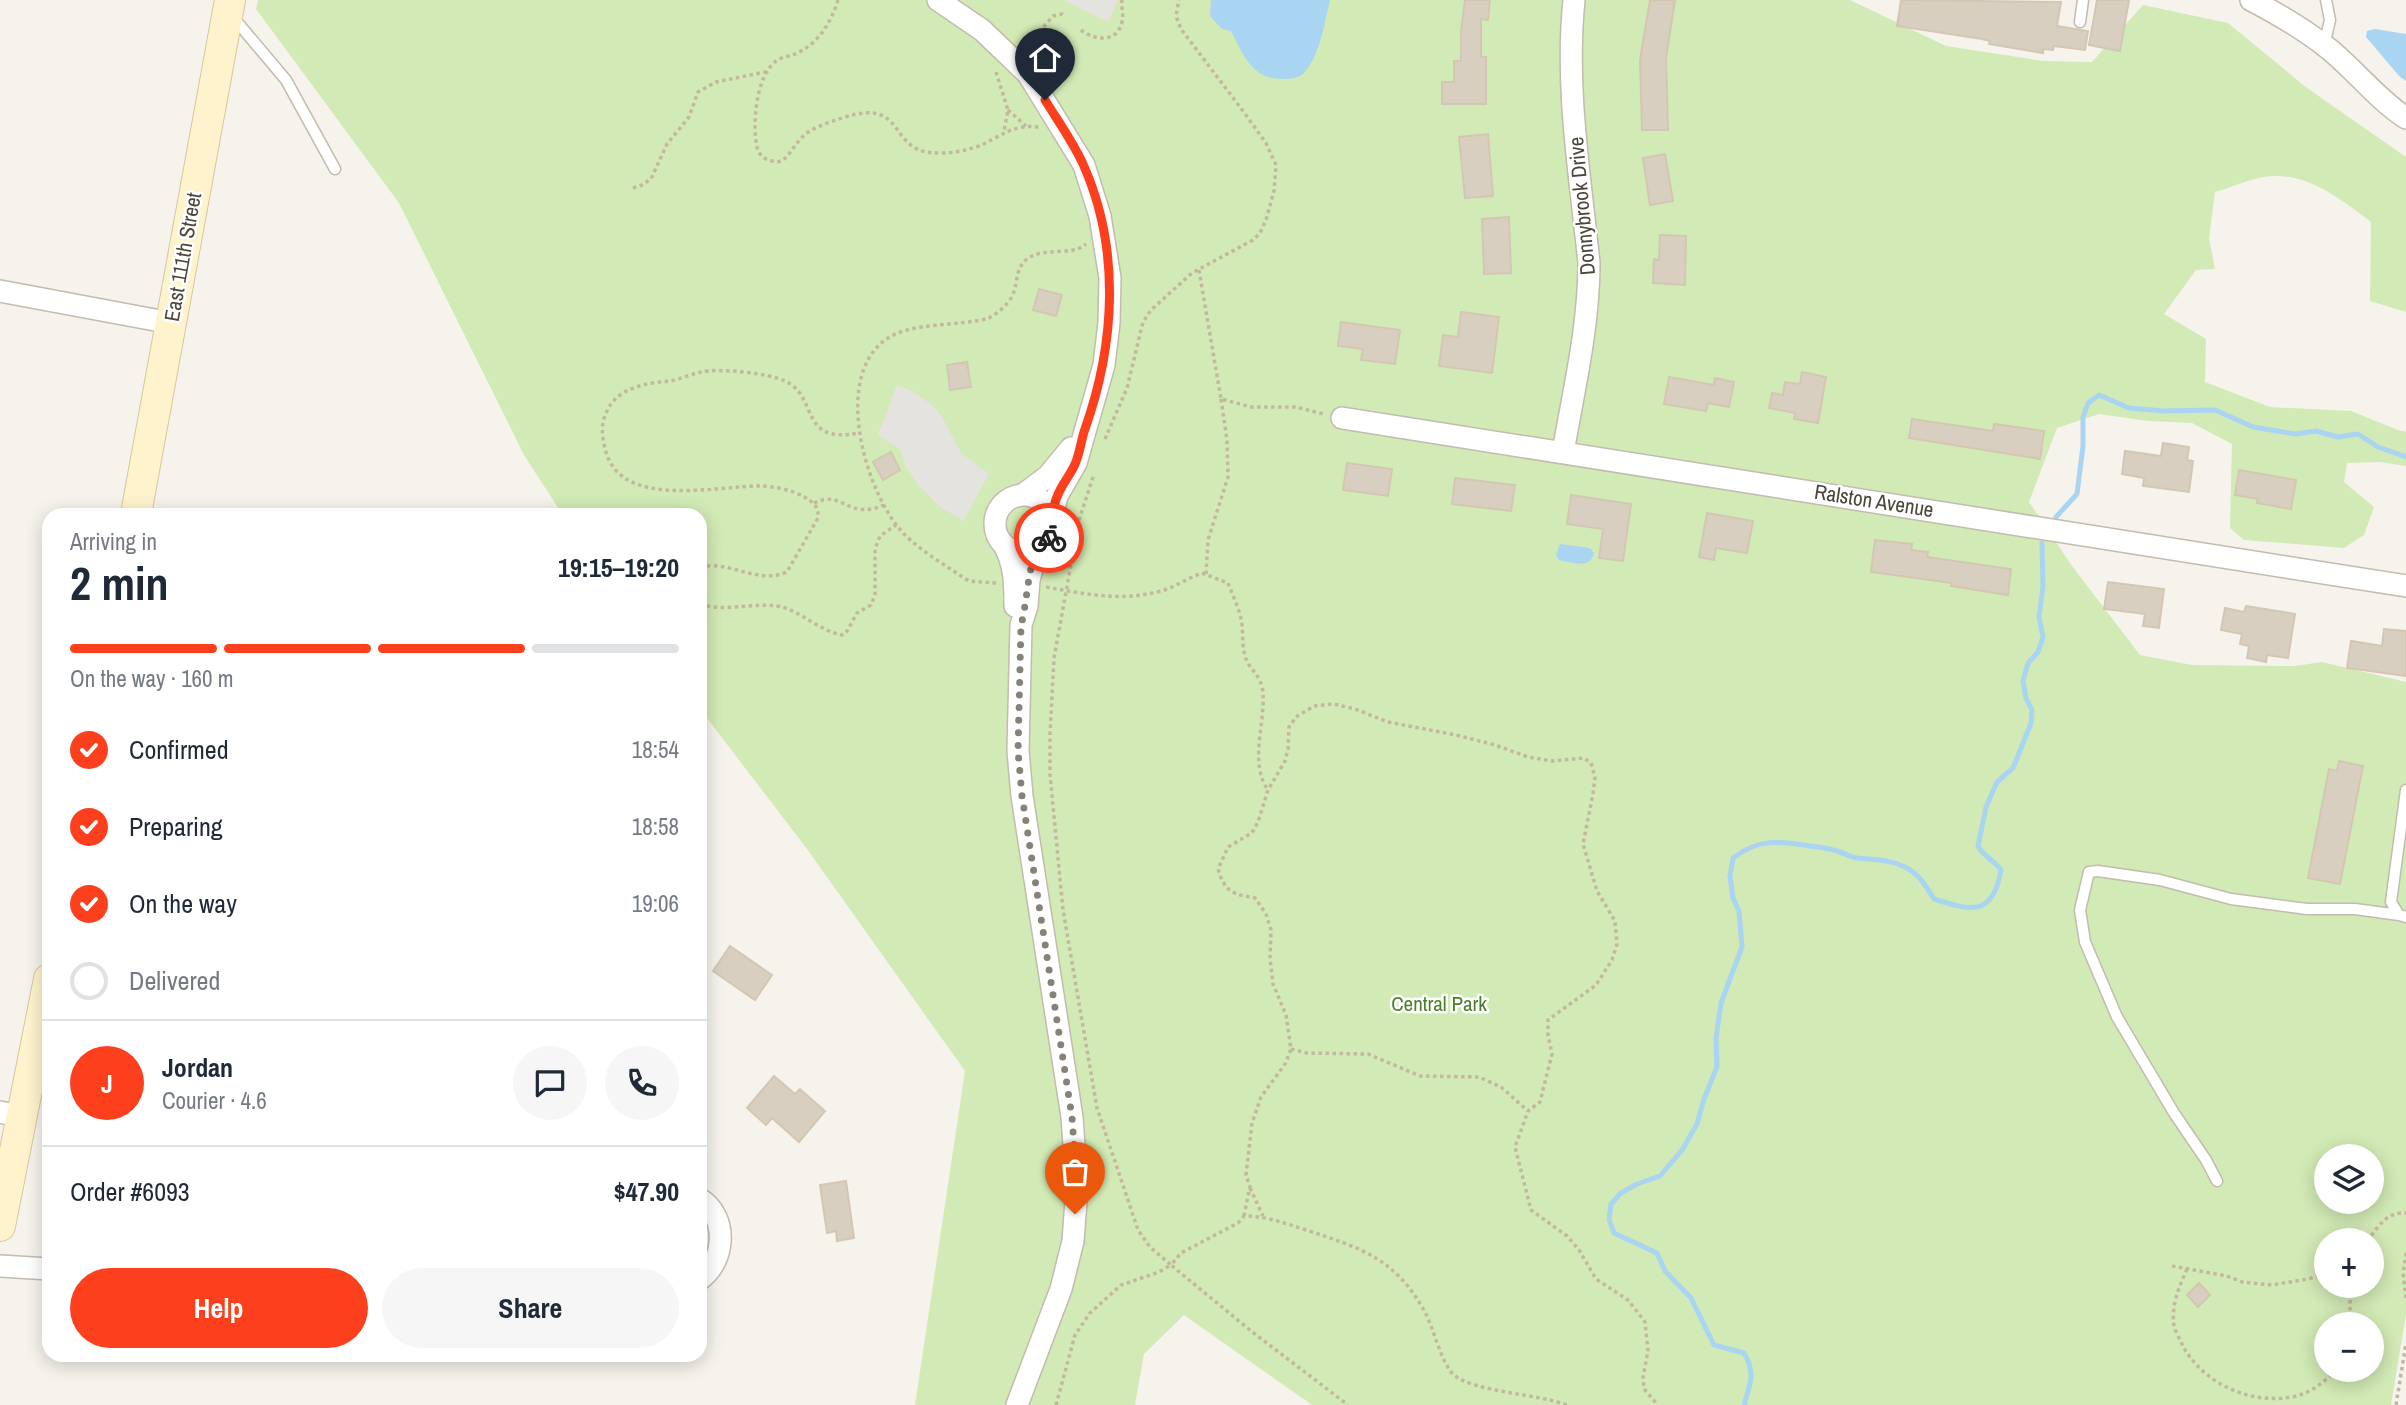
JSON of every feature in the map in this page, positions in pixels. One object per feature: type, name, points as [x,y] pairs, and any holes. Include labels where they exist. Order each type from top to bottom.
[{"type":"main road","name":"East 111th Street","points":[[137,508],[229,6]]},
{"type":"main road","points":[[0,1226],[11,1114],[42,1031]]},
{"type":"street","points":[[938,0],[982,30],[1028,74],[1077,152],[1084,165],[1100,216],[1110,278],[1104,365],[1076,463],[1057,496],[1050,537],[1037,550],[1021,625],[1018,751],[1022,796],[1072,1117],[1077,1188],[1073,1241],[1061,1289],[1017,1405]]},
{"type":"street","name":"Donnybrook Drive","points":[[1563,452],[1589,289],[1589,263],[1572,100],[1570,57],[1574,0]]},
{"type":"street","points":[[2262,2],[2324,46],[2406,118]]},
{"type":"street","points":[[0,291],[171,323]]},
{"type":"street","name":"Ralston Avenue","points":[[1342,418],[2406,586]]},
{"type":"street","points":[[1021,625],[1015,606],[1011,557],[998,538],[995,518],[998,509],[1009,498],[1024,494],[1048,476],[1082,437]]},
{"type":"street","points":[[1024,494],[1032,495],[1045,504],[1052,518]]},
{"type":"street","points":[[1004,545],[1020,553],[1037,550]]},
{"type":"street","points":[[707,1204],[713,1209],[721,1230],[714,1263],[707,1274]]},
{"type":"street","points":[[0,1266],[42,1269]]},
{"type":"lane","points":[[2080,22],[2083,0]]},
{"type":"lane","points":[[2324,46],[2330,20],[2329,1]]},
{"type":"lane","points":[[229,6],[286,80],[335,169]]},
{"type":"lane","points":[[2402,916],[2391,902],[2406,790]]},
{"type":"lane","points":[[2217,1181],[2117,1017],[2085,942],[2080,910],[2090,872],[2160,880],[2231,900],[2307,909],[2355,909],[2402,916]]},
{"type":"path","points":[[633,188],[651,179],[667,144],[689,117],[698,92],[724,80],[765,72],[778,60],[800,52],[814,43],[826,27],[838,0]]},
{"type":"path","points":[[1081,30],[1096,38],[1112,36],[1123,21],[1122,0]]},
{"type":"path","points":[[1104,444],[1127,388],[1143,323],[1163,297],[1199,270],[1253,240],[1259,233],[1274,191],[1276,165],[1266,143],[1181,29],[1176,16],[1180,0]]},
{"type":"path","points":[[1016,47],[1039,32],[1053,16],[1062,14],[1065,17]]},
{"type":"path","points":[[1000,64],[996,75],[1009,110],[1026,126]]},
{"type":"path","points":[[765,72],[756,108],[757,146],[759,154],[774,162],[786,158],[796,142],[808,132],[861,113],[876,112],[886,117],[905,142],[918,151],[928,153],[970,149],[1004,131],[1026,126],[1044,129]]},
{"type":"path","points":[[1004,131],[1009,110]]},
{"type":"path","points":[[1009,583],[969,581],[909,539],[896,525],[884,505],[867,465],[859,433],[858,390],[863,369],[886,339],[915,329],[989,318],[998,313],[1013,296],[1018,270],[1028,259],[1044,252],[1078,249],[1087,242],[1089,236]]},
{"type":"path","points":[[1199,270],[1227,440],[1228,477],[1208,540],[1206,574]]},
{"type":"path","points":[[707,566],[768,576],[787,572],[818,518],[819,510],[802,495],[771,487],[673,491],[635,483],[619,475],[609,463],[601,430],[612,400],[644,384],[718,370],[787,381],[796,388],[819,427],[831,435],[859,433]]},
{"type":"path","points":[[1221,398],[1251,408],[1296,407],[1342,418]]},
{"type":"path","points":[[1095,470],[1079,520],[1054,658],[1050,734],[1053,822],[1063,910],[1097,1108],[1138,1230],[1150,1247],[1261,1339],[1348,1405]]},
{"type":"path","points":[[814,503],[834,498],[860,511],[870,511],[884,505]]},
{"type":"path","points":[[707,606],[714,609],[771,606],[782,608],[842,635],[858,613],[871,605],[875,595],[875,549],[880,536],[896,525]]},
{"type":"path","points":[[1036,585],[1106,598],[1134,598],[1161,591],[1202,573],[1228,583],[1242,623],[1242,646],[1246,660],[1258,674],[1263,692],[1258,757],[1268,790]]},
{"type":"path","points":[[1263,1216],[1246,1175],[1252,1122],[1261,1097],[1285,1065],[1291,1049],[1286,1015],[1273,984],[1269,922],[1255,898],[1227,890],[1222,884],[1218,869],[1228,847],[1252,833],[1268,790],[1285,761],[1289,749],[1289,727],[1297,716],[1314,706],[1334,704],[1388,722],[1456,735],[1528,757],[1552,761],[1584,758],[1591,763],[1594,785],[1583,844],[1597,891],[1615,921],[1617,944],[1612,960],[1596,985],[1548,1020],[1552,1054],[1540,1102],[1528,1111],[1515,1147],[1531,1210],[1567,1236],[1579,1250],[1596,1279],[1628,1300],[1645,1322],[1648,1351],[1643,1377],[1644,1389],[1658,1405]]},
{"type":"path","points":[[1291,1049],[1307,1053],[1368,1054],[1419,1076],[1479,1077],[1502,1087],[1528,1111]]},
{"type":"path","points":[[1056,1405],[1078,1328],[1096,1307],[1121,1285],[1158,1272],[1171,1265],[1181,1253],[1238,1223],[1244,1216],[1250,1186]]},
{"type":"path","points":[[2378,1228],[2389,1216],[2406,1213]]},
{"type":"path","points":[[1244,1216],[1263,1216],[1347,1243],[1373,1255],[1409,1287],[1425,1313],[1447,1366],[1455,1376],[1479,1386],[1550,1398],[1567,1405]]},
{"type":"path","points":[[2406,1253],[2403,1273],[2406,1298]]},
{"type":"path","points":[[2172,1266],[2242,1282],[2272,1285],[2314,1277]]},
{"type":"path","points":[[2187,1269],[2175,1297],[2174,1326],[2185,1351],[2199,1369],[2234,1391],[2274,1399],[2293,1397],[2313,1390],[2325,1382]]},
{"type":"path","points":[[2396,1405],[2406,1343]]},
{"type":"green space","name":"Central Park","points":[[258,0],[1850,0],[1946,46],[2043,61],[2092,62],[2143,5],[2228,23],[2307,88],[2406,157],[2406,312],[2370,301],[2371,222],[2338,198],[2314,185],[2288,177],[2267,176],[2215,192],[2209,238],[2215,269],[2196,270],[2164,314],[2206,339],[2205,382],[2270,407],[2351,411],[2406,432],[2406,466],[2380,462],[2347,463],[2344,482],[2374,507],[2364,535],[2344,548],[2244,540],[2230,528],[2232,444],[2192,423],[2148,421],[2099,414],[2057,428],[2029,502],[2072,566],[2140,655],[2192,665],[2295,666],[2322,662],[2406,682],[2406,1314],[2391,1405],[1312,1405],[1184,1315],[1144,1354],[1135,1405],[915,1405],[965,1071],[807,849],[707,718],[707,508],[558,508],[524,455],[399,203],[256,9]]},
{"type":"shaded area","points":[[1064,0],[1118,0],[1108,22]]},
{"type":"shaded area","points":[[897,385],[912,391],[933,406],[942,417],[961,453],[989,474],[963,521],[939,506],[906,467],[900,449],[878,435]]},
{"type":"water","points":[[1211,0],[1330,0],[1321,38],[1310,65],[1300,76],[1283,79],[1264,75],[1250,64],[1231,31],[1222,29],[1210,16]]},
{"type":"water","points":[[2375,29],[2406,34],[2406,81],[2366,37],[2367,31]]},
{"type":"water","points":[[1560,544],[1590,548],[1594,553],[1589,562],[1585,563],[1559,560],[1556,555]]},
{"type":"building","points":[[1465,0],[1490,0],[1488,20],[1481,19],[1481,57],[1486,57],[1486,104],[1442,104],[1442,82],[1454,82],[1454,61],[1461,61]]},
{"type":"building","points":[[1650,0],[1675,0],[1666,58],[1668,130],[1642,130],[1640,60]]},
{"type":"building","points":[[1901,0],[2061,2],[2057,26],[2088,31],[2085,50],[2054,46],[2053,50],[2043,49],[2043,53],[1989,44],[1990,41],[1982,39],[1897,26]]},
{"type":"building","points":[[2097,0],[2129,0],[2120,51],[2089,45]]},
{"type":"building","points":[[1488,134],[1493,196],[1465,198],[1459,137]]},
{"type":"building","points":[[1665,154],[1673,201],[1650,205],[1643,158]]},
{"type":"building","points":[[1509,217],[1511,273],[1484,274],[1482,219]]},
{"type":"building","points":[[1660,235],[1686,236],[1685,285],[1653,283],[1654,259],[1659,260]]},
{"type":"building","points":[[1039,289],[1062,295],[1056,316],[1033,310]]},
{"type":"building","points":[[1461,312],[1499,317],[1492,373],[1439,366],[1443,335],[1458,337]]},
{"type":"building","points":[[1341,322],[1400,330],[1395,364],[1361,360],[1363,349],[1338,346]]},
{"type":"building","points":[[967,362],[971,387],[950,390],[947,365]]},
{"type":"building","points":[[1802,372],[1826,377],[1818,423],[1794,419],[1795,413],[1769,408],[1772,393],[1783,395],[1785,382],[1800,384]]},
{"type":"building","points":[[1669,377],[1714,385],[1715,378],[1734,382],[1729,407],[1708,403],[1706,411],[1664,404]]},
{"type":"building","points":[[1912,419],[1993,431],[1994,424],[2044,431],[2040,459],[1909,438]]},
{"type":"building","points":[[2163,443],[2189,447],[2187,460],[2193,461],[2189,492],[2143,486],[2144,478],[2122,474],[2125,451],[2161,456]]},
{"type":"building","points":[[891,452],[900,470],[883,480],[873,462]]},
{"type":"building","points":[[1347,463],[1392,469],[1388,496],[1343,490]]},
{"type":"building","points":[[2239,470],[2296,480],[2291,509],[2257,503],[2258,499],[2235,495]]},
{"type":"building","points":[[1455,478],[1515,485],[1511,511],[1452,504]]},
{"type":"building","points":[[1571,495],[1631,504],[1623,561],[1599,558],[1603,529],[1567,524]]},
{"type":"building","points":[[1707,513],[1753,521],[1747,553],[1716,548],[1714,560],[1699,557]]},
{"type":"building","points":[[1875,540],[1912,544],[1911,550],[1928,552],[1927,557],[2011,569],[2008,595],[1951,586],[1952,583],[1871,572]]},
{"type":"building","points":[[2108,582],[2164,589],[2159,628],[2143,626],[2145,614],[2104,609]]},
{"type":"building","points":[[2246,606],[2295,614],[2288,658],[2267,655],[2266,662],[2247,658],[2249,646],[2240,644],[2242,634],[2221,630],[2225,608],[2244,612]]},
{"type":"building","points":[[2384,629],[2406,631],[2406,676],[2347,668],[2351,641],[2382,646]]},
{"type":"building","points":[[2339,761],[2363,766],[2340,884],[2308,878],[2329,769],[2337,771]]},
{"type":"building","points":[[730,946],[772,975],[755,1000],[713,971]]},
{"type":"building","points":[[774,1076],[795,1094],[800,1089],[825,1111],[799,1142],[772,1118],[766,1125],[747,1108]]},
{"type":"building","points":[[846,1181],[854,1238],[837,1241],[836,1231],[827,1233],[820,1185]]},
{"type":"building","points":[[2199,1283],[2210,1295],[2198,1307],[2187,1295]]},
{"type":"waterway","points":[[2056,517],[2077,494],[2083,446],[2083,417],[2088,403],[2099,395],[2129,408],[2164,411],[2215,410],[2253,427],[2295,434],[2316,431],[2338,437],[2358,434],[2378,447],[2406,457]]},
{"type":"waterway","points":[[1744,1405],[1751,1373],[1744,1353],[1714,1345],[1691,1298],[1665,1271],[1657,1253],[1614,1233],[1609,1219],[1611,1204],[1621,1193],[1660,1176],[1682,1150],[1697,1124],[1717,1067],[1716,1038],[1721,1003],[1742,947],[1739,911],[1733,898],[1730,876],[1733,858],[1761,844],[1789,843],[1820,847],[1854,857],[1899,864],[1918,877],[1934,899],[1947,903],[1978,907],[1992,896],[2001,870],[1978,846],[1986,807],[1997,782],[2013,768],[2031,723],[2032,710],[2026,698],[2023,681],[2028,663],[2038,652],[2043,637],[2039,617],[2043,587],[2042,543]]},
{"type":"way so far","points":[[1049,538],[1037,550],[1021,625],[1018,751],[1026,832],[1072,1117],[1076,1153],[1075,1214]]},
{"type":"route","points":[[1045,100],[1084,165],[1100,216],[1110,278],[1104,365],[1076,463],[1054,504],[1053,528],[1049,538]]}]
